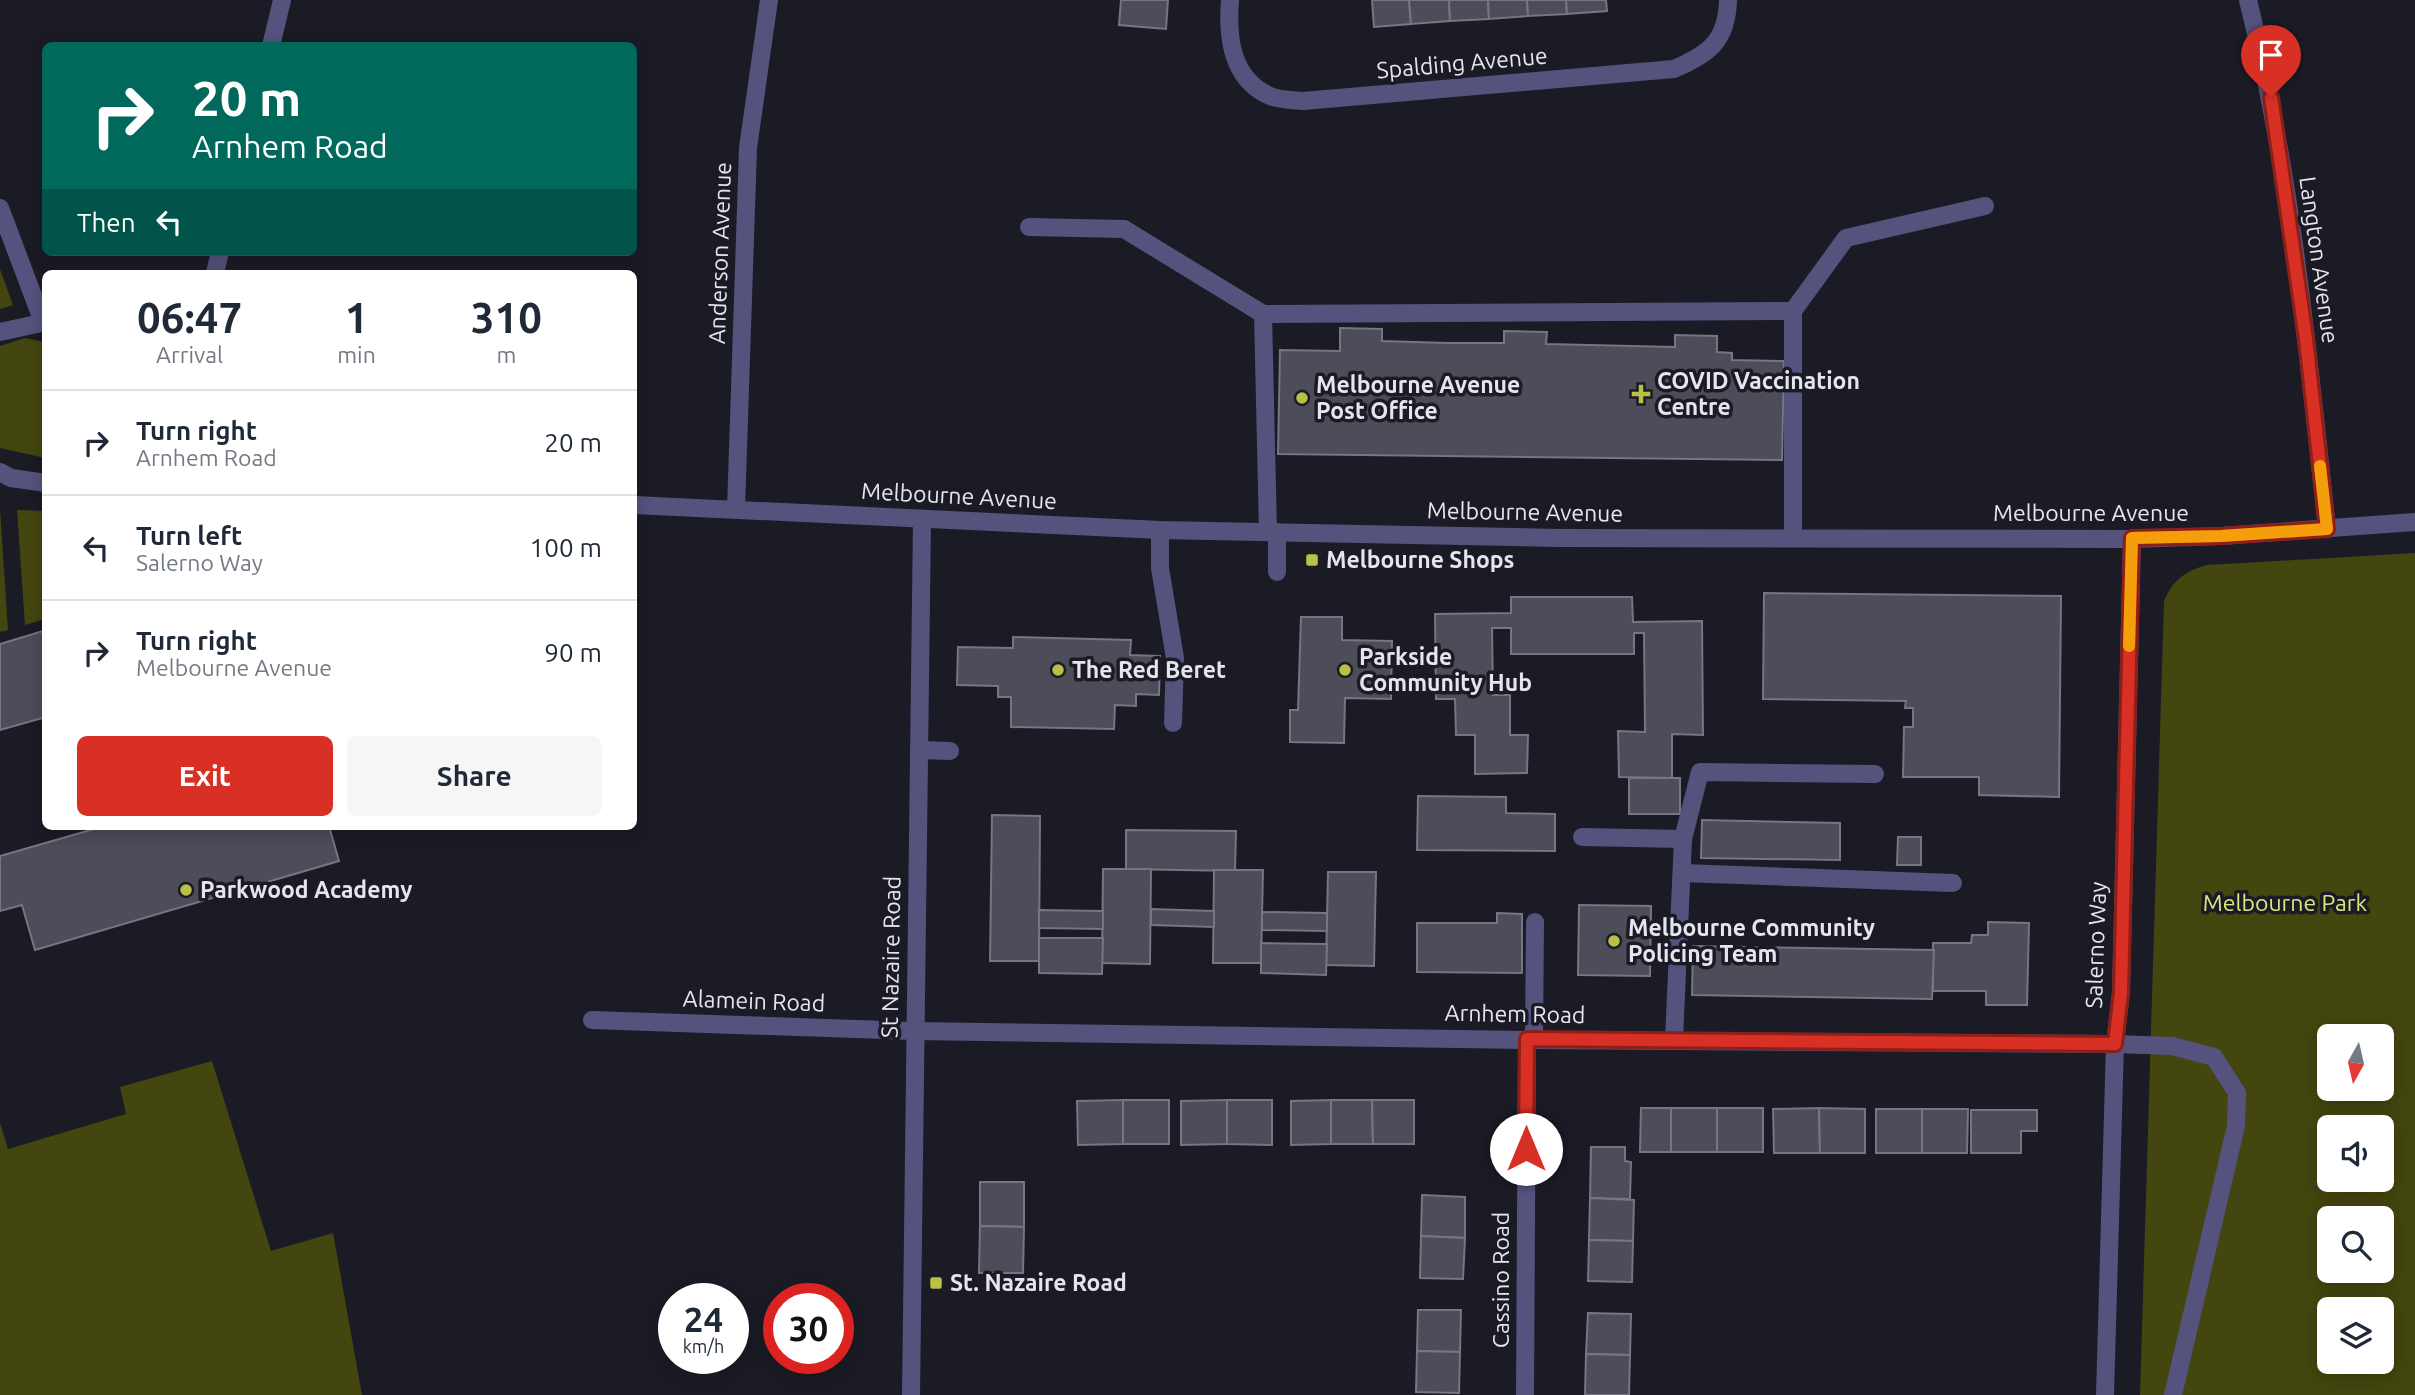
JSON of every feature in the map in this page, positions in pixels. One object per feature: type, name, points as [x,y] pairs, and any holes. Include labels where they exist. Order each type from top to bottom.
[{"type":"street","points":[[272,42],[282,0]]},
{"type":"street","name":"Anderson Avenue","points":[[736,509],[748,148],[769,0]]},
{"type":"street","name":"Spalding Avenue","points":[[1230,0],[1227,26],[1233,56],[1247,79],[1270,96],[1303,101],[1674,69],[1699,58],[1717,42],[1728,19],[1728,0]]},
{"type":"street","name":"Langton Avenue","points":[[2248,0],[2271,97],[2290,219],[2327,529]]},
{"type":"street","points":[[1793,538],[1793,311],[1846,238],[1984,206]]},
{"type":"street","points":[[0,208],[42,317]]},
{"type":"street","points":[[1029,227],[1124,229],[1263,314],[1793,311]]},
{"type":"street","points":[[1263,314],[1272,532],[1277,572]]},
{"type":"street","points":[[0,331],[42,322]]},
{"type":"street","points":[[0,472],[11,478],[42,482]]},
{"type":"street","name":"Melbourne Avenue","points":[[637,505],[1160,530],[1559,538],[2132,538],[2221,536],[2415,522]]},
{"type":"street","name":"St Nazaire Road","points":[[911,1395],[922,520]]},
{"type":"street","points":[[1160,530],[1160,568],[1175,658],[1172,723]]},
{"type":"street","name":"Salerno Way","points":[[2105,1395],[2115,1044],[2121,992],[2132,538]]},
{"type":"street","points":[[919,750],[950,751]]},
{"type":"street","points":[[1674,1040],[1684,839],[1700,772],[1875,774]]},
{"type":"street","points":[[1582,837],[1684,839]]},
{"type":"street","points":[[1682,873],[1952,883]]},
{"type":"street","name":"Cassino Road","points":[[1525,1395],[1530,1040],[1535,922]]},
{"type":"street","name":"Alamein Road","points":[[592,1020],[914,1031]]},
{"type":"street","name":"Arnhem Road","points":[[914,1031],[1530,1040],[2115,1044],[2172,1046],[2214,1057],[2237,1093],[2236,1126],[2173,1395]]},
{"type":"green space","points":[[0,269],[13,305],[0,309]]},
{"type":"green space","points":[[25,338],[42,341],[42,457],[0,448],[0,346]]},
{"type":"green space","points":[[0,509],[8,630],[0,632]]},
{"type":"green space","points":[[17,510],[42,511],[42,620],[25,625]]},
{"type":"green space","name":"Melbourne Park","points":[[2415,553],[2415,1395],[2140,1395],[2164,601],[2181,577],[2208,565]]},
{"type":"green space","points":[[212,1061],[271,1251],[333,1233],[362,1395],[0,1395],[0,1123],[8,1149],[126,1114],[120,1087]]},
{"type":"building","points":[[1121,0],[1168,0],[1166,29],[1119,25]]},
{"type":"building","points":[[1372,0],[1409,0],[1411,24],[1374,27]]},
{"type":"building","points":[[1409,0],[1449,0],[1450,21],[1411,24]]},
{"type":"building","points":[[1449,0],[1488,0],[1489,19],[1450,21]]},
{"type":"building","points":[[1488,0],[1527,0],[1528,16],[1489,19]]},
{"type":"building","points":[[1527,0],[1566,0],[1567,14],[1528,16]]},
{"type":"building","points":[[1566,0],[1606,0],[1607,11],[1567,14]]},
{"type":"building","points":[[1340,328],[1382,329],[1382,341],[1448,343],[1504,343],[1504,331],[1547,332],[1546,344],[1675,347],[1675,335],[1717,336],[1717,352],[1732,353],[1732,360],[1784,361],[1782,460],[1278,454],[1280,350],[1340,351]]},
{"type":"building","points":[[1764,593],[2061,596],[2059,797],[1979,795],[1979,777],[1903,777],[1904,727],[1913,727],[1913,708],[1905,708],[1906,701],[1763,699]]},
{"type":"building","points":[[1511,597],[1632,597],[1633,622],[1702,621],[1703,735],[1672,734],[1672,778],[1619,777],[1618,731],[1645,732],[1644,633],[1634,633],[1634,654],[1511,654],[1511,628],[1492,628],[1493,695],[1510,695],[1510,735],[1528,735],[1527,773],[1475,774],[1475,735],[1456,735],[1455,699],[1436,699],[1435,614],[1511,613]]},
{"type":"building","name":"Parkside Community Hub","points":[[1301,617],[1342,617],[1342,640],[1392,641],[1391,699],[1345,698],[1344,743],[1290,742],[1290,710],[1298,710]]},
{"type":"building","points":[[42,631],[42,718],[0,730],[0,644]]},
{"type":"building","name":"The Red Beret","points":[[1013,637],[1131,640],[1130,655],[1160,656],[1159,695],[1136,694],[1136,706],[1115,705],[1114,729],[1011,727],[1011,697],[998,697],[998,686],[957,685],[958,647],[1013,648]]},
{"type":"building","points":[[1629,778],[1680,778],[1680,814],[1629,814]]},
{"type":"building","points":[[1418,796],[1506,797],[1506,813],[1555,814],[1555,851],[1417,850]]},
{"type":"building","points":[[992,815],[1040,816],[1039,961],[990,961]]},
{"type":"building","points":[[1702,820],[1840,823],[1840,860],[1701,858]]},
{"type":"building","points":[[91,830],[330,830],[339,861],[35,950],[22,905],[0,911],[0,856]]},
{"type":"building","points":[[1126,830],[1236,831],[1235,871],[1126,869]]},
{"type":"building","points":[[1898,837],[1921,837],[1921,865],[1897,865]]},
{"type":"building","points":[[1103,869],[1151,869],[1150,964],[1102,963]]},
{"type":"building","points":[[1214,870],[1263,870],[1261,963],[1213,963]]},
{"type":"building","points":[[1328,872],[1376,872],[1374,966],[1326,965]]},
{"type":"building","name":"Melbourne Community Policing Team","points":[[1579,905],[1651,906],[1650,976],[1578,975]]},
{"type":"building","points":[[1151,909],[1214,911],[1214,927],[1151,925]]},
{"type":"building","points":[[1039,910],[1103,911],[1103,929],[1039,928]]},
{"type":"building","points":[[1262,912],[1327,913],[1327,931],[1262,930]]},
{"type":"building","points":[[1497,913],[1522,914],[1522,973],[1417,972],[1417,923],[1497,923]]},
{"type":"building","points":[[1988,922],[2029,923],[2027,1005],[1986,1005],[1986,991],[1933,991],[1933,943],[1971,943],[1972,935],[1988,935]]},
{"type":"building","points":[[1039,938],[1103,938],[1102,974],[1039,973]]},
{"type":"building","points":[[1261,943],[1327,944],[1326,975],[1261,973]]},
{"type":"building","points":[[1693,946],[1934,950],[1932,999],[1692,995]]},
{"type":"building","points":[[1123,1100],[1123,1144],[1078,1145],[1077,1101]]},
{"type":"building","points":[[1123,1100],[1169,1100],[1169,1144],[1123,1144]]},
{"type":"building","points":[[1227,1100],[1227,1144],[1181,1145],[1181,1101]]},
{"type":"building","points":[[1227,1100],[1272,1100],[1272,1145],[1227,1144]]},
{"type":"building","points":[[1331,1100],[1331,1144],[1291,1145],[1291,1101]]},
{"type":"building","points":[[1331,1100],[1372,1100],[1373,1144],[1331,1144]]},
{"type":"building","points":[[1372,1100],[1414,1100],[1414,1144],[1373,1144]]},
{"type":"building","points":[[1641,1108],[1671,1108],[1671,1152],[1640,1152]]},
{"type":"building","points":[[1671,1108],[1717,1108],[1717,1152],[1671,1152]]},
{"type":"building","points":[[1717,1108],[1763,1108],[1763,1152],[1717,1152]]},
{"type":"building","points":[[1819,1108],[1820,1153],[1774,1153],[1773,1109]]},
{"type":"building","points":[[1819,1108],[1865,1109],[1865,1153],[1820,1153]]},
{"type":"building","points":[[1876,1109],[1922,1109],[1922,1153],[1876,1153]]},
{"type":"building","points":[[1922,1109],[1968,1109],[1967,1153],[1922,1153]]},
{"type":"building","points":[[1971,1110],[2037,1110],[2037,1131],[2021,1131],[2021,1153],[1971,1153]]},
{"type":"building","points":[[1591,1147],[1625,1147],[1625,1161],[1631,1162],[1630,1199],[1590,1198]]},
{"type":"building","points":[[980,1182],[1024,1182],[1024,1227],[980,1226]]},
{"type":"building","points":[[1422,1195],[1465,1197],[1465,1238],[1421,1236]]},
{"type":"building","points":[[1590,1198],[1634,1200],[1633,1241],[1589,1240]]},
{"type":"building","points":[[980,1226],[1024,1227],[1023,1273],[979,1273]]},
{"type":"building","points":[[1421,1236],[1465,1238],[1463,1279],[1420,1278]]},
{"type":"building","points":[[1589,1240],[1633,1241],[1632,1282],[1588,1281]]},
{"type":"building","points":[[1418,1310],[1461,1310],[1460,1352],[1417,1351]]},
{"type":"building","points":[[1588,1313],[1631,1314],[1630,1355],[1586,1354]]},
{"type":"building","points":[[1417,1351],[1460,1352],[1459,1393],[1416,1392]]},
{"type":"building","points":[[1586,1354],[1630,1355],[1629,1395],[1585,1395]]},
{"type":"slow traffic","points":[[2129,646],[2132,538],[2221,536],[2327,529],[2320,466]]},
{"type":"place","name":"COVID Vaccination Centre","points":[[1641,394]]},
{"type":"place","name":"Melbourne Avenue Post Office","points":[[1302,398]]},
{"type":"place","name":"Melbourne Shops","points":[[1312,560]]},
{"type":"place","name":"The Red Beret","points":[[1058,670]]},
{"type":"place","name":"Parkside Community Hub","points":[[1345,670]]},
{"type":"place","name":"Parkwood Academy","points":[[186,890]]},
{"type":"place","name":"Melbourne Community Policing Team","points":[[1614,941]]},
{"type":"place","name":"St. Nazaire Road","points":[[936,1283]]},
{"type":"route","points":[[1526,1149],[1527,1039],[2115,1044],[2121,992],[2132,538],[2221,536],[2327,529],[2306,339],[2271,97]]}]
